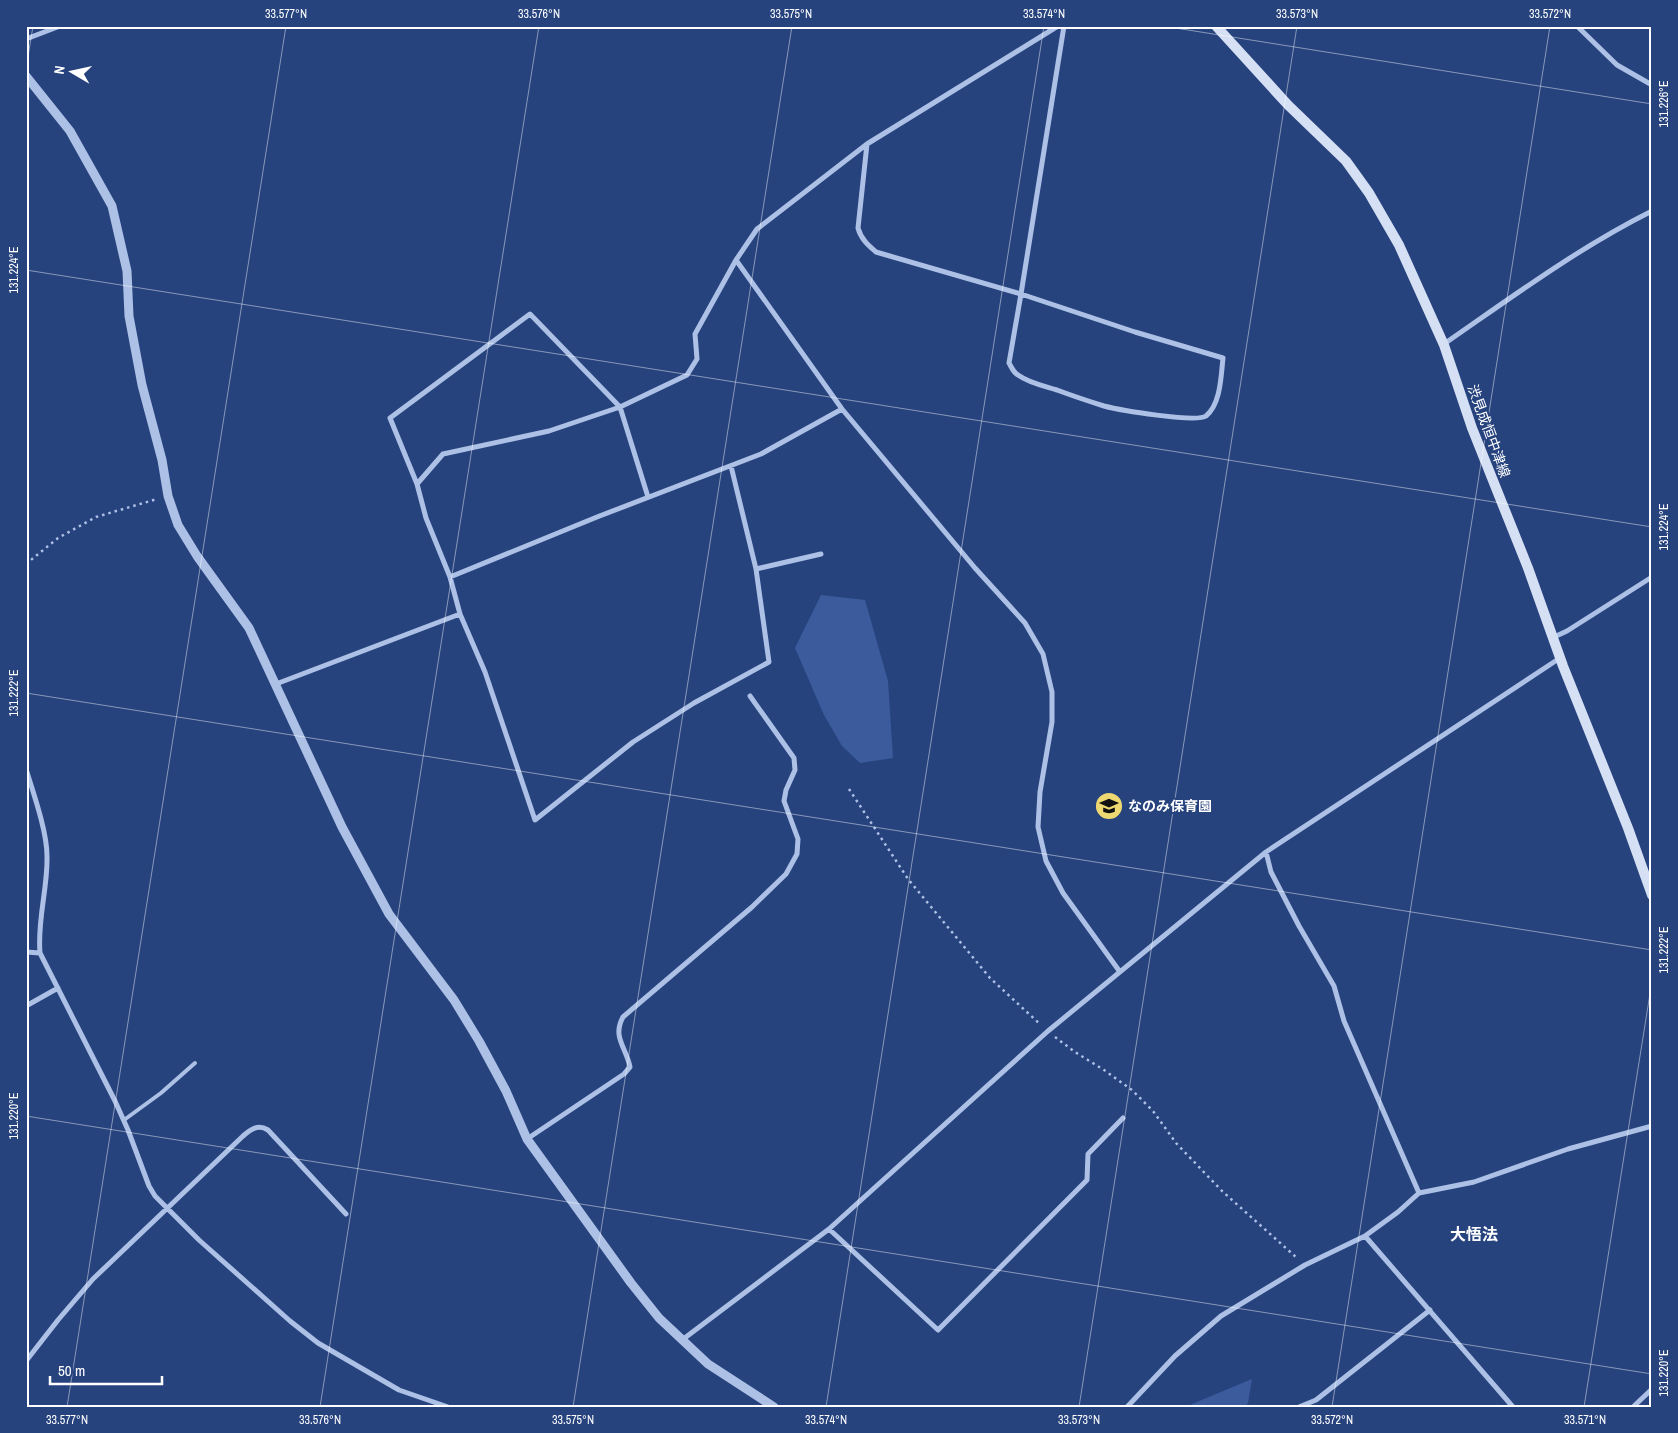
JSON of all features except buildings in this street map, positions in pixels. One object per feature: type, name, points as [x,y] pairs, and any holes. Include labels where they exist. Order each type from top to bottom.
[{"type":"main road","name":"渋見成恒中津線","points":[[1216,26],[1288,105],[1346,161],[1369,193],[1399,245],[1444,345],[1476,436],[1628,828],[1652,895]]},
{"type":"street","points":[[26,39],[60,26]]},
{"type":"street","points":[[417,484],[443,454],[549,431],[620,407],[687,375],[697,359],[695,334],[736,260],[757,229],[867,144],[1058,26]]},
{"type":"street","points":[[867,144],[858,228],[860,235],[876,252],[1021,294],[1135,332],[1224,358],[1213,408],[1205,417],[1195,419],[1167,416],[1106,406],[1019,376],[1014,372],[1009,363],[1021,294],[1064,26]]},
{"type":"street","points":[[1576,26],[1617,65],[1652,85]]},
{"type":"street","points":[[26,76],[70,131],[112,206],[127,271],[129,316],[142,384],[162,460],[168,496],[178,525],[197,556],[249,628],[342,827],[389,914],[454,1000],[506,1091],[527,1139],[631,1284],[659,1318],[708,1364],[774,1407]]},
{"type":"street","points":[[1444,345],[1578,252],[1652,211]]},
{"type":"street","points":[[736,260],[842,409],[975,568],[1025,623],[1043,654],[1052,692],[1052,722],[1040,792],[1038,827],[1044,853],[1046,861],[1063,893],[1120,972]]},
{"type":"street","points":[[648,497],[620,407],[530,314],[390,418],[417,484],[426,518],[450,577],[460,614],[485,672],[535,820],[633,742],[694,703],[769,662],[756,569],[731,466]]},
{"type":"street","points":[[450,577],[648,497],[761,454],[842,409]]},
{"type":"street","points":[[756,569],[821,554]]},
{"type":"street","points":[[1554,637],[1567,631],[1652,577]]},
{"type":"street","points":[[276,684],[460,614]]},
{"type":"street","points":[[681,1340],[829,1229],[1048,1031],[1266,852],[1561,658]]},
{"type":"street","points":[[527,1139],[624,1074],[630,1067],[618,1032],[618,1026],[623,1017],[752,907],[786,874],[797,854],[798,839],[784,801],[786,790],[795,770],[794,758],[750,696]]},
{"type":"street","points":[[26,768],[47,847],[47,866],[39,939],[40,953],[124,1120],[149,1186],[155,1196],[220,1259],[290,1321],[318,1343],[398,1390],[448,1407]]},
{"type":"street","points":[[1266,852],[1275,880],[1334,986],[1344,1021],[1419,1193]]},
{"type":"street","points":[[26,952],[40,953]]},
{"type":"street","points":[[26,1006],[58,988]]},
{"type":"street","points":[[829,1229],[938,1330],[1087,1180],[1088,1154],[1123,1118]]},
{"type":"street","points":[[1127,1407],[1175,1356],[1222,1316],[1305,1265],[1365,1236],[1398,1212],[1419,1193],[1474,1182],[1568,1149],[1652,1126]]},
{"type":"street","points":[[26,1361],[93,1278],[253,1128],[258,1127],[268,1130],[346,1214]]},
{"type":"street","points":[[1365,1236],[1513,1407]]},
{"type":"street","points":[[1299,1407],[1316,1400],[1430,1310]]},
{"type":"street","points":[[1633,1407],[1652,1389]]},
{"type":"lane","points":[[124,1120],[161,1093],[195,1063]]},
{"type":"path","points":[[26,564],[58,538],[96,517],[168,496]]},
{"type":"path","points":[[849,789],[908,879],[990,978],[1048,1031],[1075,1052],[1132,1090],[1153,1111],[1176,1142],[1222,1191],[1305,1265]]},
{"type":"shaded area","points":[[821,595],[865,600],[888,681],[893,758],[860,763],[842,746],[824,715],[795,648]]},
{"type":"shaded area","points":[[1252,1379],[1248,1403],[1245,1407],[1189,1407],[1192,1404]]},
{"type":"place","name":"なのみ保育園","points":[[1109,806]]},
{"type":"district","name":"大悟法","points":[[1474,1234]]}]
